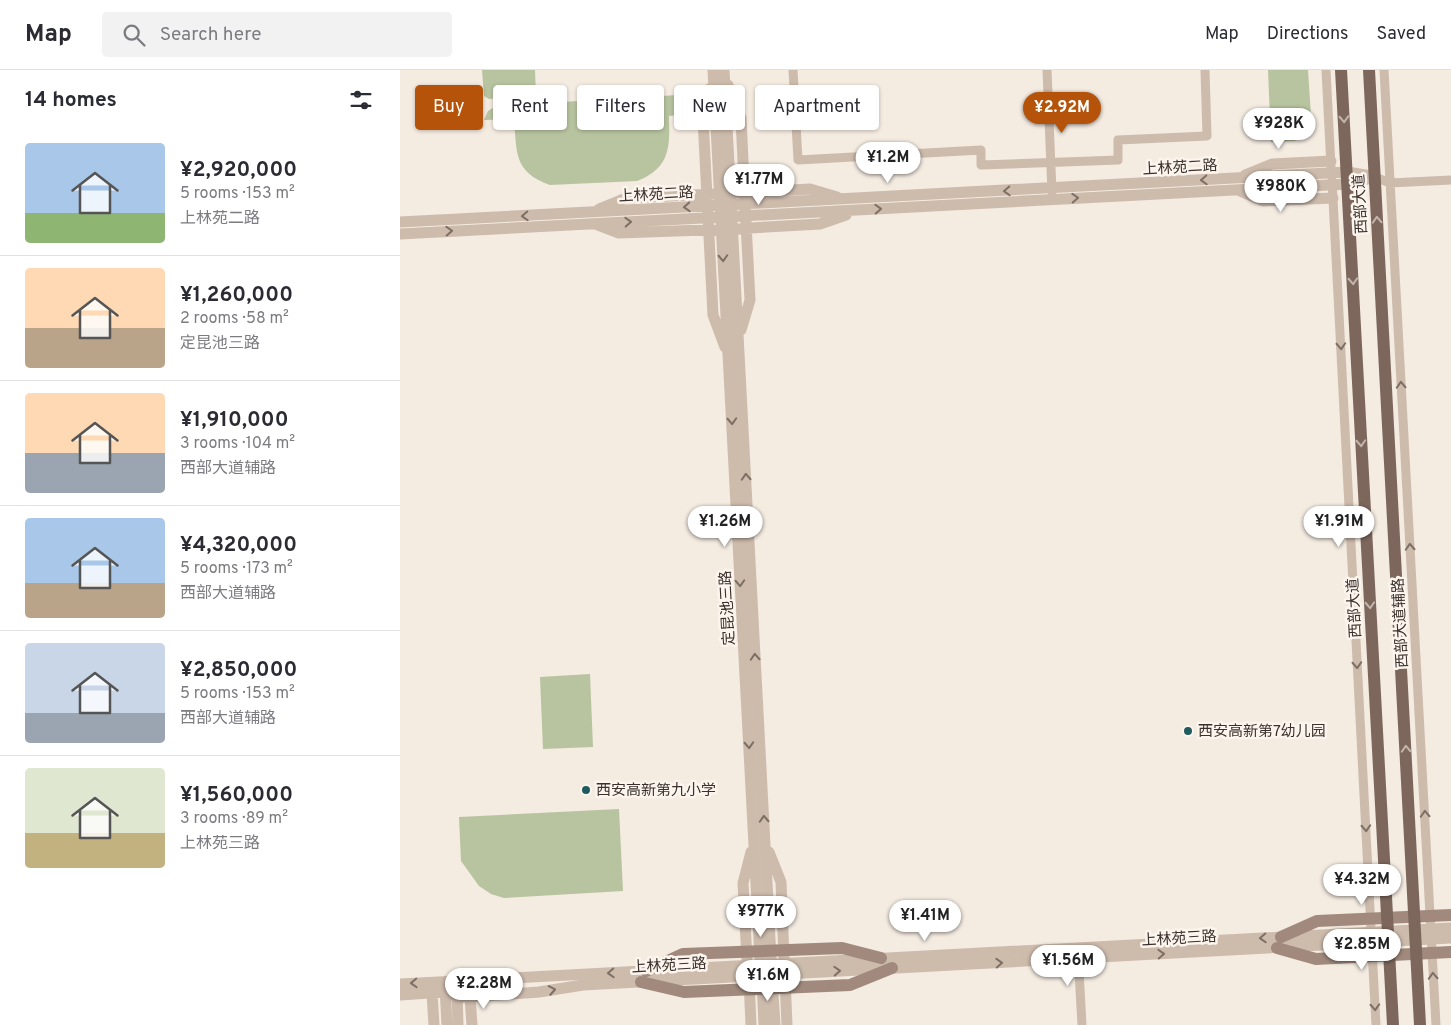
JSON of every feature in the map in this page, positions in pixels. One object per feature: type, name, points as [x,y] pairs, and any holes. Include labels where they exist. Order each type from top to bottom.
[{"type":"main road","name":"西部大道","points":[[1341,70],[1393,1025]]},
{"type":"main road","name":"西部大道","points":[[1369,70],[1420,1025]]},
{"type":"main road","points":[[1279,942],[1317,921],[1371,931],[1387,918],[1415,928],[1430,915],[1451,914]]},
{"type":"main road","points":[[1279,942],[1316,959],[1451,952]]},
{"type":"main road","points":[[643,976],[684,992],[842,948],[881,958]]},
{"type":"main road","points":[[643,976],[683,954],[850,984],[892,968]]},
{"type":"street","points":[[793,70],[798,160],[981,150],[981,165],[1118,160],[1118,140],[1207,136],[1205,70]]},
{"type":"street","points":[[1047,70],[1052,194]]},
{"type":"street","points":[[1326,70],[1376,1025]]},
{"type":"street","name":"西部大道辅路","points":[[1384,70],[1436,1025]]},
{"type":"street","points":[[719,72],[741,118],[750,300],[738,339]]},
{"type":"street","points":[[719,72],[703,118],[713,316],[728,357]]},
{"type":"street","name":"定昆池三路","points":[[719,72],[726,217],[728,357],[760,842]]},
{"type":"street","points":[[1331,160],[1272,164],[1236,184],[1263,201],[1333,198]]},
{"type":"street","points":[[1375,176],[1390,183],[1451,180]]},
{"type":"street","name":"上林苑二路","points":[[746,210],[859,210],[1052,194],[1375,176]]},
{"type":"street","points":[[592,218],[626,198],[810,189],[846,199]]},
{"type":"street","name":"上林苑二路","points":[[400,222],[592,218],[708,218],[726,217],[746,210],[846,199],[1052,194]]},
{"type":"street","points":[[708,218],[726,217],[746,228],[820,224],[859,210]]},
{"type":"street","name":"定昆池三路","points":[[726,217],[738,339],[766,970],[764,1025]]},
{"type":"street","name":"上林苑二路","points":[[400,234],[592,218]]},
{"type":"street","points":[[751,1025],[766,970],[781,882],[760,842]]},
{"type":"street","name":"上林苑三路","points":[[892,968],[1078,953],[1279,942],[1371,931],[1388,936],[1415,928],[1451,938]]},
{"type":"street","name":"上林苑三路","points":[[1431,934],[1451,928]]},
{"type":"street","points":[[1078,953],[1082,1025]]},
{"type":"street","name":"上林苑三路","points":[[881,958],[1078,953]]},
{"type":"street","points":[[766,970],[787,1025]]},
{"type":"street","name":"定昆池三路","points":[[766,970],[775,1025]]},
{"type":"street","name":"上林苑三路","points":[[400,984],[449,985],[643,976]]},
{"type":"street","name":"上林苑三路","points":[[449,985],[457,997],[470,997],[539,992],[643,976]]},
{"type":"street","points":[[447,1025],[449,985]]},
{"type":"street","name":"上林苑三路","points":[[400,995],[432,993],[449,985]]},
{"type":"street","points":[[432,993],[434,1025]]},
{"type":"street","points":[[457,997],[458,1025]]},
{"type":"street","points":[[470,997],[472,1025]]},
{"type":"green space","points":[[482,70],[535,70],[536,85],[493,85],[493,99],[484,96]]},
{"type":"green space","points":[[1268,70],[1308,70],[1311,116],[1295,141],[1271,142]]},
{"type":"green space","points":[[674,95],[674,116],[669,116],[669,138],[666,156],[656,170],[637,181],[550,185],[529,174],[519,160],[515,130],[567,130],[567,102],[577,101],[577,130],[664,130],[664,96]]},
{"type":"green space","points":[[493,108],[493,120],[484,120],[488,111]]},
{"type":"green space","points":[[590,674],[593,747],[543,749],[540,677]]},
{"type":"green space","points":[[619,809],[623,891],[504,898],[491,894],[479,886],[461,861],[459,817]]},
{"type":"place","name":"西安高新第7幼儿园","points":[[1188,731]]},
{"type":"place","name":"西安高新第九小学","points":[[586,790]]}]
